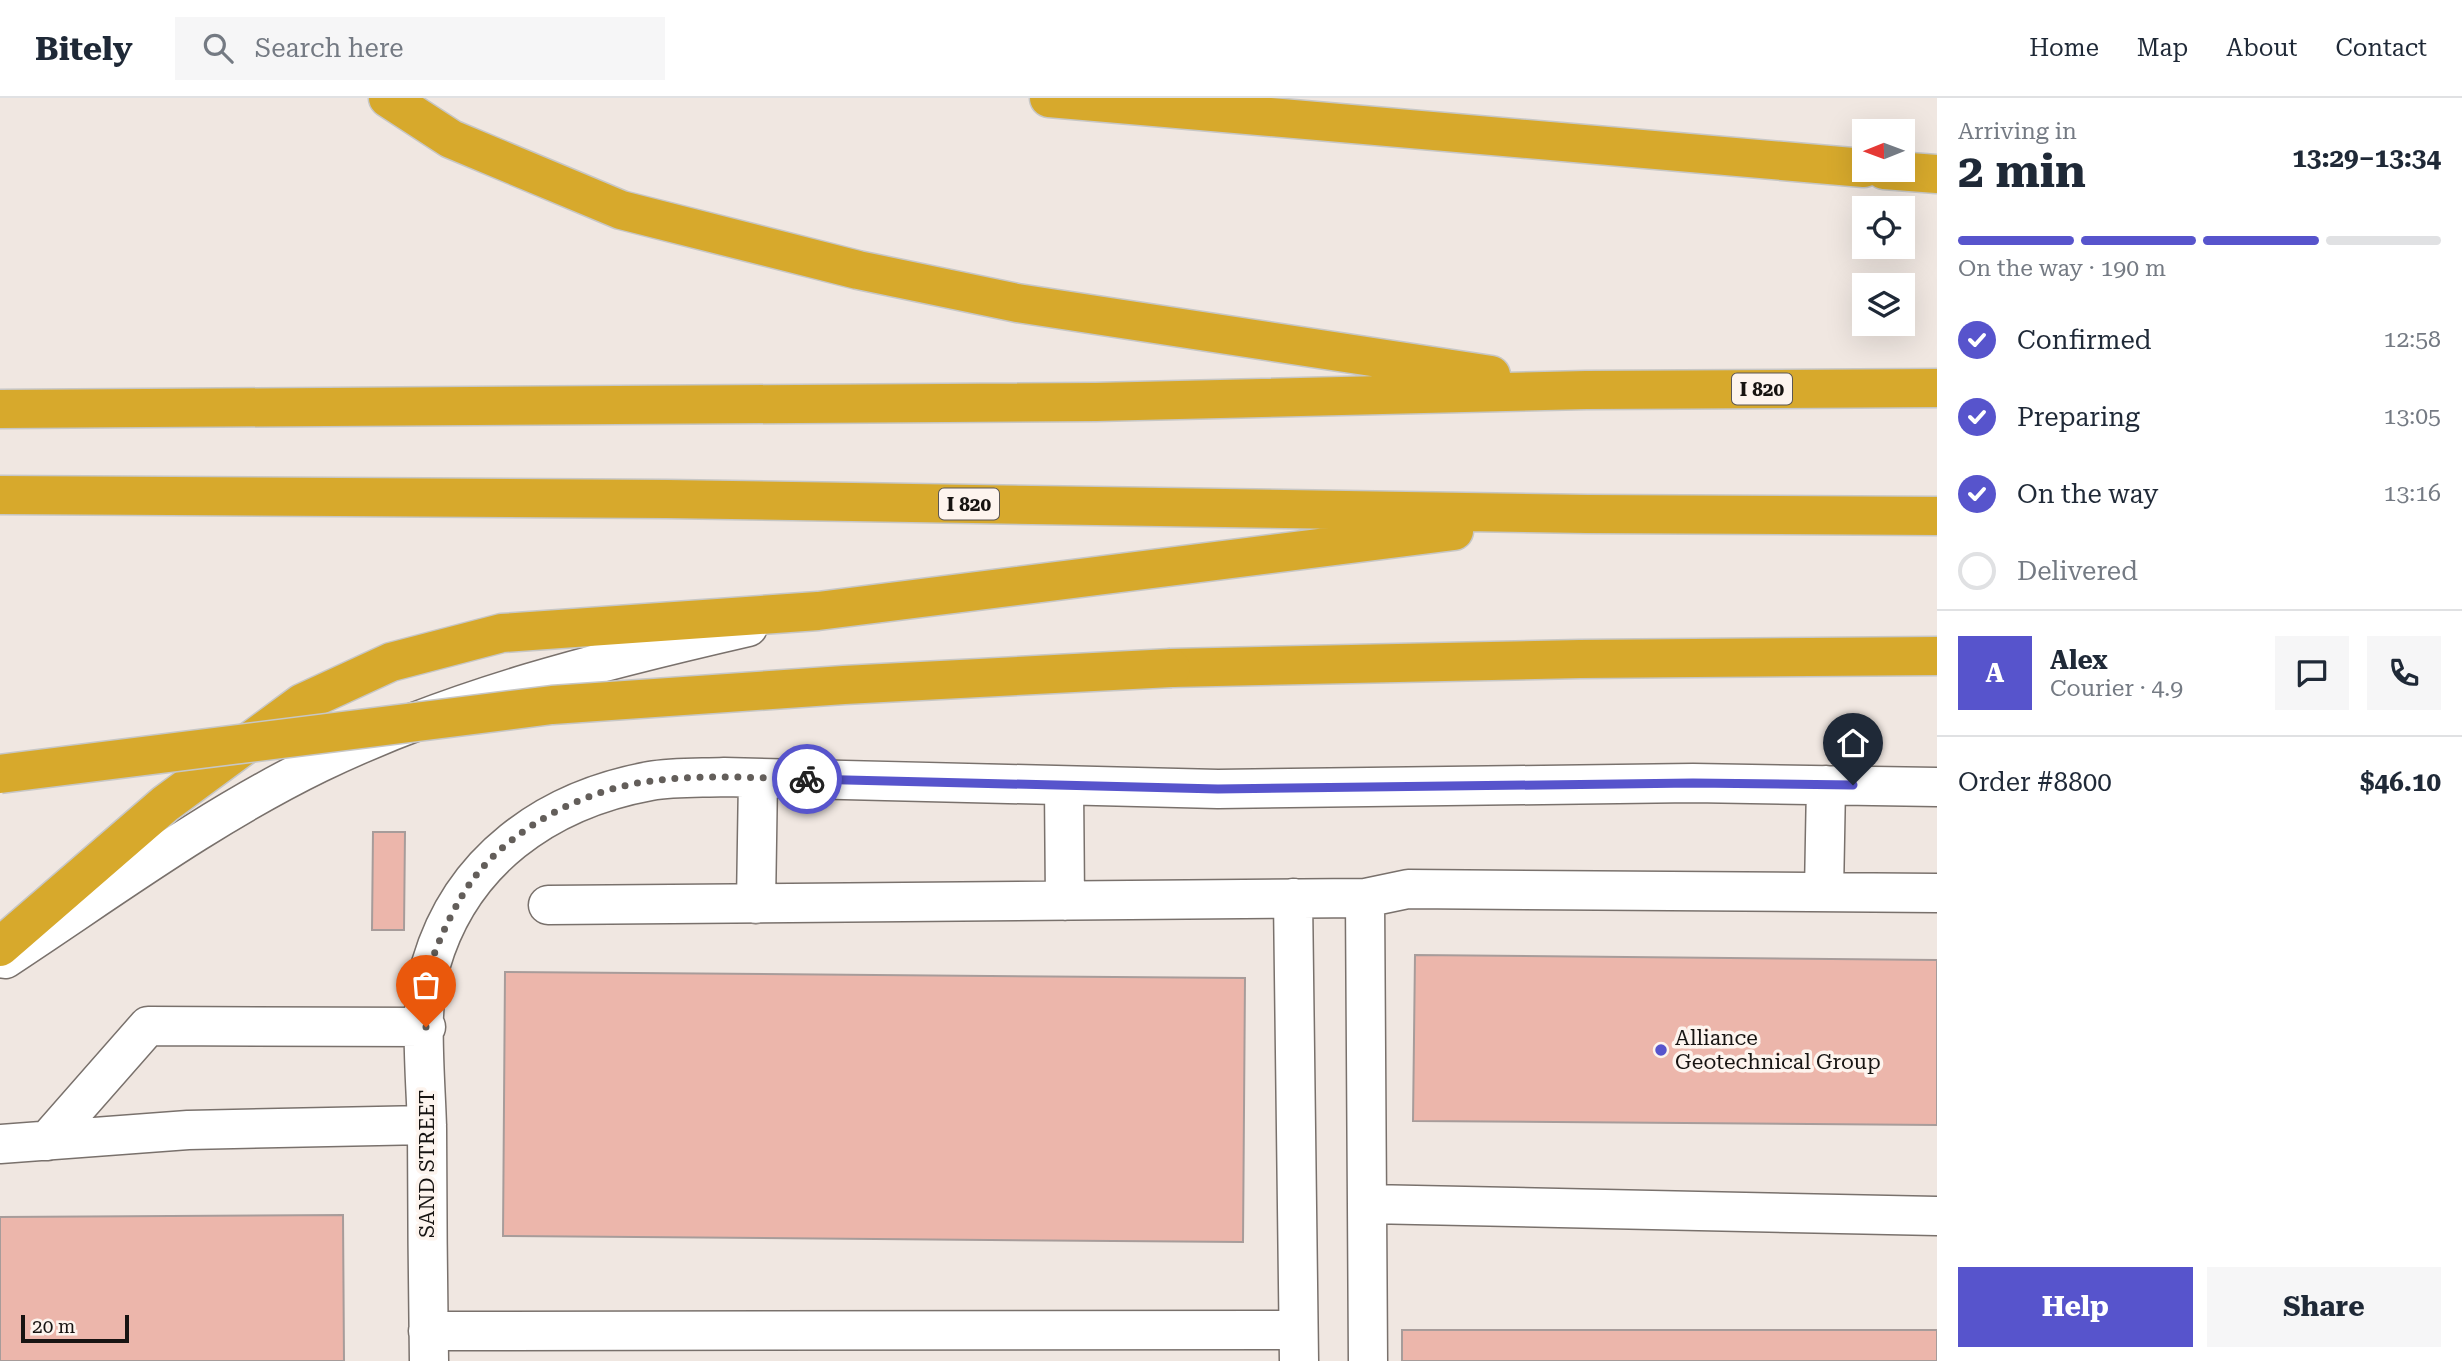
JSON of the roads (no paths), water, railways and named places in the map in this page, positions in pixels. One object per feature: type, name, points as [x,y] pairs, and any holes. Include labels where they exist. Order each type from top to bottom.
[{"type":"highway","points":[[388,98],[451,139],[621,210],[858,270],[1017,303],[1586,390]]},
{"type":"highway","points":[[1049,98],[1349,126],[1852,167]]},
{"type":"highway","points":[[1915,172],[1937,174]]},
{"type":"highway","name":"I 820","points":[[0,409],[1096,402],[1586,390],[1937,388]]},
{"type":"highway","name":"I 820","points":[[0,495],[667,499],[1587,514],[1937,516]]},
{"type":"highway","points":[[0,947],[165,804],[302,703],[391,662],[502,632],[818,611],[1587,514]]},
{"type":"highway","points":[[0,774],[552,705],[844,685],[1171,668],[1580,659],[1937,656]]},
{"type":"street","points":[[0,962],[235,808],[319,763],[388,732],[530,681],[818,611]]},
{"type":"street","points":[[741,778],[756,904]]},
{"type":"street","name":"SAND STREET","points":[[429,1346],[426,1027],[430,966],[448,923],[477,874],[517,835],[588,797],[651,781],[741,778],[1218,789],[1693,783],[1937,787]]},
{"type":"street","points":[[1824,892],[1825,785]]},
{"type":"street","points":[[1064,786],[1065,901]]},
{"type":"street","points":[[548,905],[1365,898],[1408,889],[1937,892]]},
{"type":"street","points":[[429,1346],[1299,1346],[1293,898]]},
{"type":"street","points":[[1365,898],[1368,1361]]},
{"type":"street","points":[[47,1141],[148,1026],[426,1027]]},
{"type":"street","points":[[0,1144],[188,1130],[427,1125]]},
{"type":"street","points":[[1367,1204],[1937,1216]]},
{"type":"place","name":"Alliance Geotechnical Group","points":[[1661,1050]]}]
